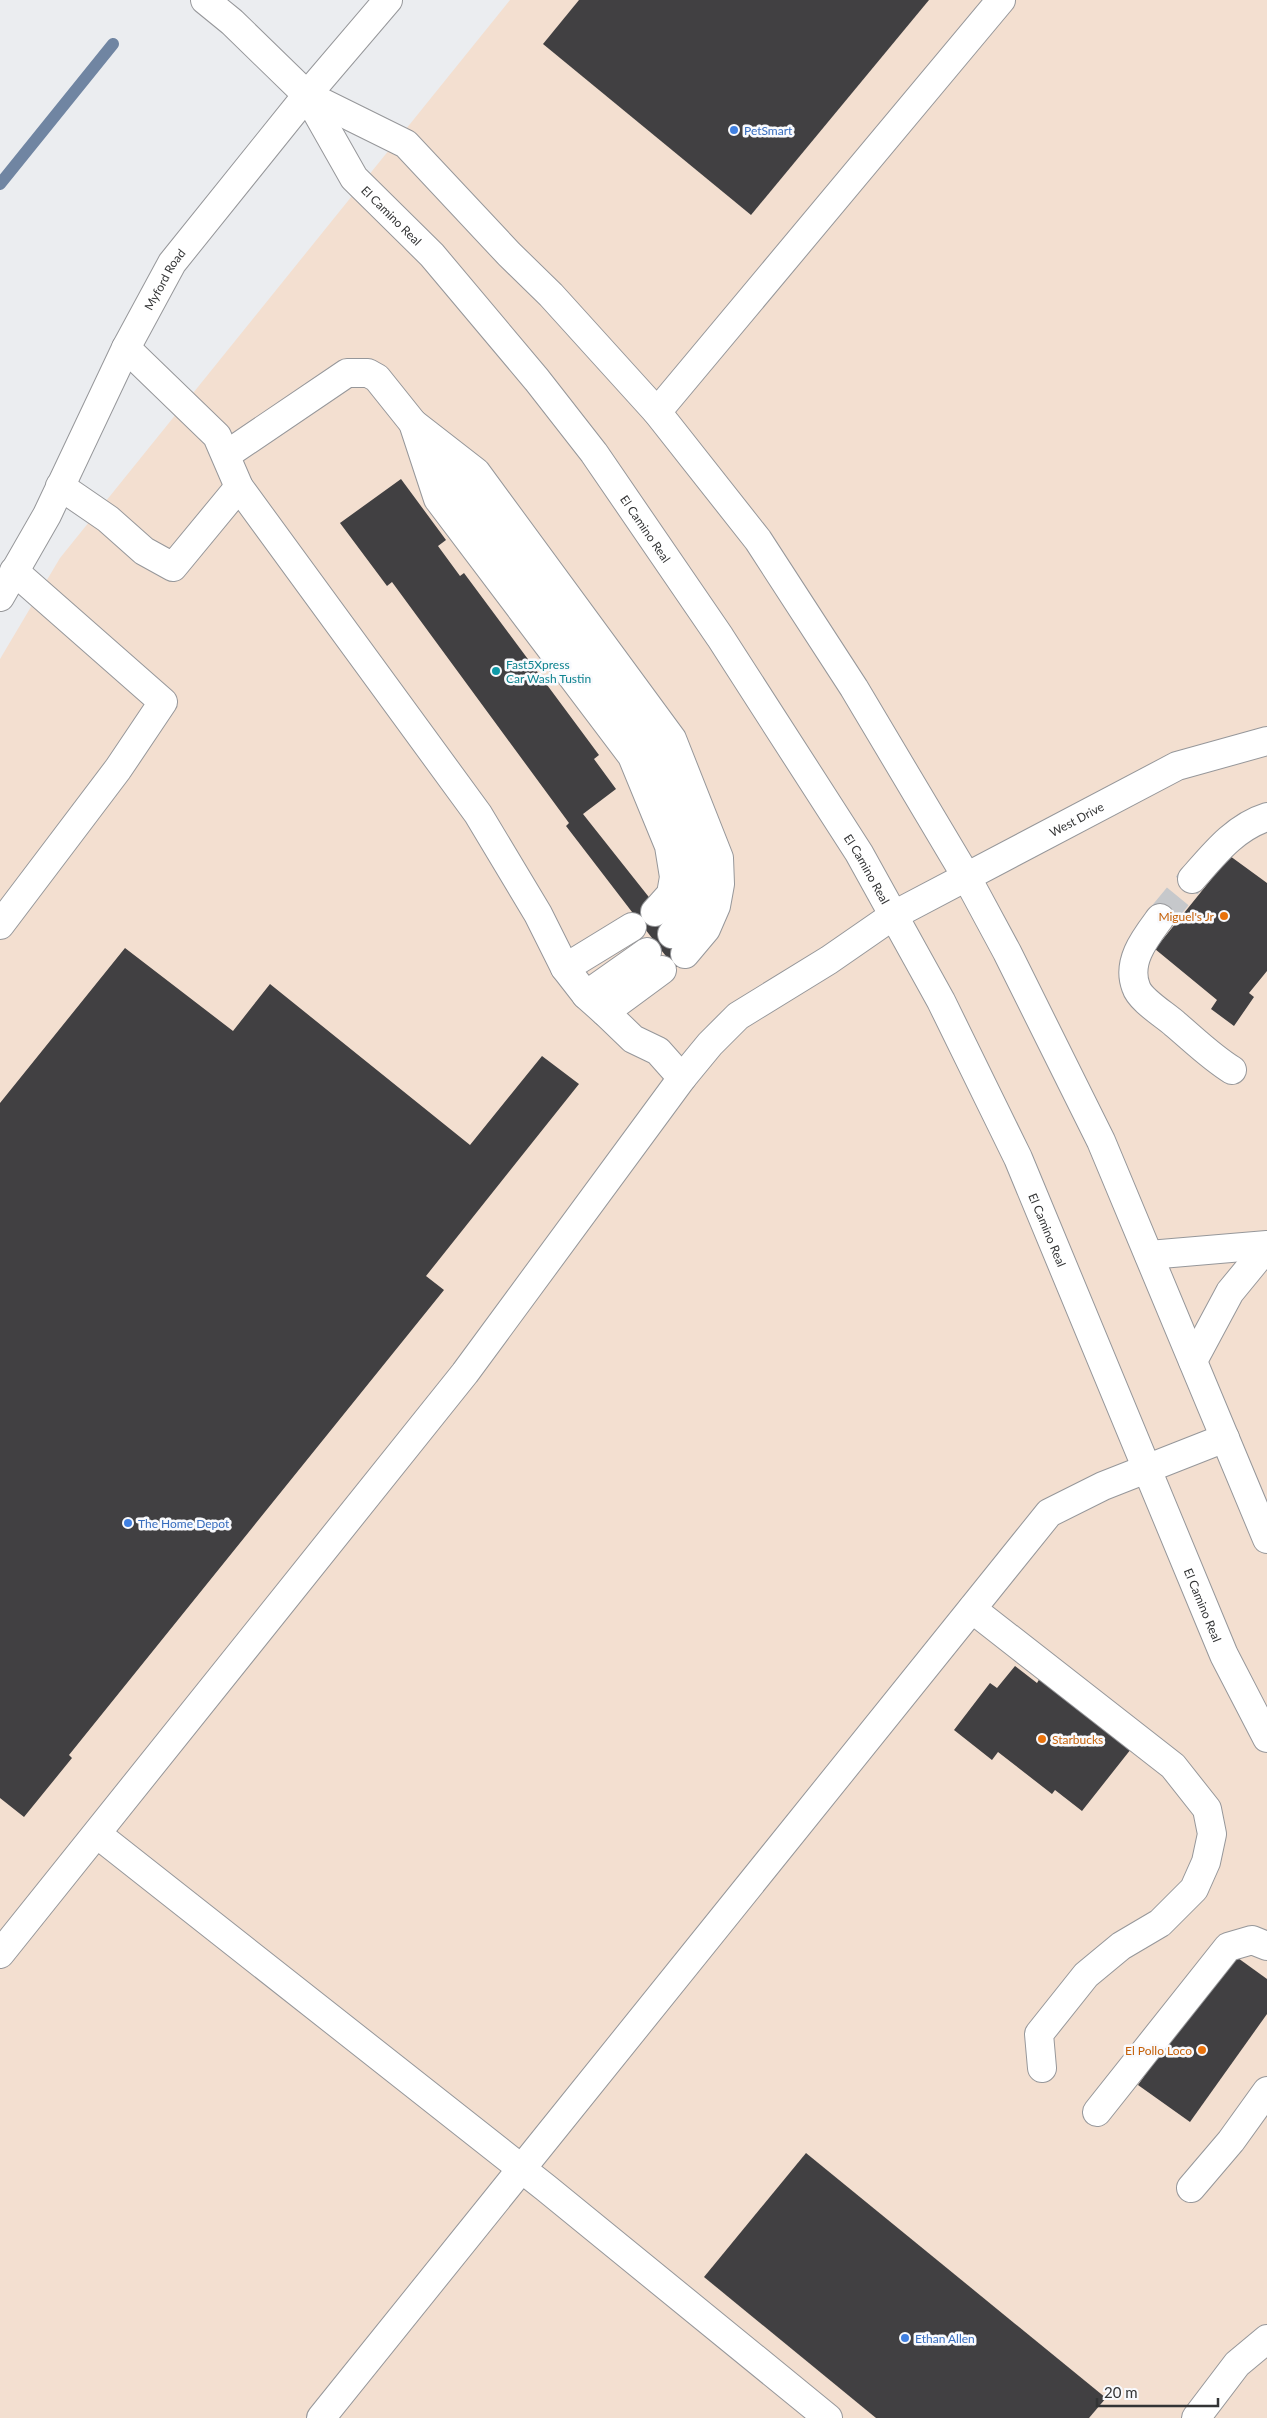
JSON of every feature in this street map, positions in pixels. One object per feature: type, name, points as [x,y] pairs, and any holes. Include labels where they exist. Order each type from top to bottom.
[{"type":"main road","name":"El Camino Real","points":[[204,0],[232,22],[307,95],[354,178],[432,255],[537,380],[594,453],[758,695],[859,853],[941,1001],[1018,1158],[1224,1655],[1267,1738]]},
{"type":"main road","name":"Myford Road","points":[[0,597],[47,515],[126,348],[172,263],[307,95],[388,0]]},
{"type":"main road","points":[[657,412],[1002,0]]},
{"type":"main road","name":"El Camino Real","points":[[307,95],[406,144],[509,254],[551,295],[657,412],[758,540],[824,640],[966,876],[1024,986],[1101,1141],[1267,1539]]},
{"type":"main road","points":[[126,348],[217,436],[239,486],[478,814],[538,914],[565,968],[596,1004],[633,1039],[658,1051],[682,1078]]},
{"type":"main road","points":[[226,455],[347,373],[368,373],[377,378],[413,423],[654,747],[694,857],[698,876],[695,899],[678,944]]},
{"type":"main road","points":[[413,423],[438,499],[632,756],[669,846],[674,877],[671,894],[655,912]]},
{"type":"main road","points":[[60,486],[108,519],[144,551],[173,567],[239,486]]},
{"type":"main road","points":[[0,924],[118,769],[163,702],[14,571]]},
{"type":"main road","name":"West Drive","points":[[0,1954],[464,1373],[682,1078],[710,1044],[738,1016],[829,960],[894,915],[1177,766],[1267,741]]},
{"type":"main road","points":[[1192,878],[1223,844],[1251,822],[1267,817]]},
{"type":"main road","points":[[1160,918],[1140,944],[1134,966],[1136,988],[1146,1001],[1218,1062],[1232,1070]]},
{"type":"main road","points":[[565,968],[632,927]]},
{"type":"main road","points":[[596,1004],[654,961]]},
{"type":"main road","points":[[1149,1255],[1267,1246]]},
{"type":"main road","points":[[1193,1361],[1230,1292],[1267,1246]]},
{"type":"main road","points":[[320,2418],[1049,1514],[1103,1486],[1146,1467],[1225,1438]]},
{"type":"main road","points":[[972,1609],[1173,1766],[1207,1809],[1212,1834],[1206,1862],[1194,1889],[1160,1923],[1121,1946],[1086,1975],[1040,2034],[1042,2068]]},
{"type":"main road","points":[[97,1834],[521,2168],[828,2418]]},
{"type":"main road","points":[[1097,2112],[1228,1947],[1252,1940],[1267,1946]]},
{"type":"main road","points":[[1192,2188],[1231,2141],[1267,2090]]},
{"type":"main road","points":[[1196,2418],[1237,2364],[1267,2339]]},
{"type":"shaded area","points":[[510,0],[1267,0],[1267,2418],[0,2418],[0,659],[60,558]]},
{"type":"building","name":"PetSmart","points":[[579,0],[929,0],[751,215],[543,44]]},
{"type":"building","name":"Fast5Xpress Car Wash Tustin","points":[[401,479],[446,540],[438,546],[460,576],[464,573],[599,755],[594,759],[616,789],[583,814],[694,954],[675,968],[566,826],[569,823],[392,582],[387,586],[340,523]]},
{"type":"building","name":"Miguel's Jr","points":[[1230,856],[1267,883],[1267,971],[1249,993],[1254,997],[1234,1026],[1211,1009],[1217,1000],[1155,949]]},
{"type":"building","name":"The Home Depot","points":[[125,948],[233,1031],[270,984],[470,1145],[542,1056],[579,1084],[426,1276],[444,1290],[69,1755],[72,1758],[24,1817],[0,1798],[0,1103]]},
{"type":"building","name":"Starbucks","points":[[1015,1666],[1037,1683],[1040,1678],[1131,1749],[1082,1811],[1055,1790],[1052,1794],[998,1752],[992,1760],[954,1730],[990,1683],[997,1688]]},
{"type":"building","name":"El Pollo Loco","points":[[1231,1953],[1267,1979],[1267,2014],[1190,2122],[1138,2085]]},
{"type":"building","name":"Ethan Allen","points":[[806,2153],[1106,2398],[1089,2418],[876,2418],[704,2277]]},
{"type":"waterway","points":[[0,184],[113,44]]},
{"type":"tunnel","points":[[1160,918],[1192,879]]},
{"type":"place","name":"PetSmart","points":[[734,130]]},
{"type":"place","name":"Fast5Xpress Car Wash Tustin","points":[[496,671]]},
{"type":"place","name":"Miguel's Jr","points":[[1224,916]]},
{"type":"place","name":"The Home Depot","points":[[128,1523]]},
{"type":"place","name":"Starbucks","points":[[1042,1739]]},
{"type":"place","name":"El Pollo Loco","points":[[1202,2050]]},
{"type":"place","name":"Ethan Allen","points":[[905,2338]]}]
